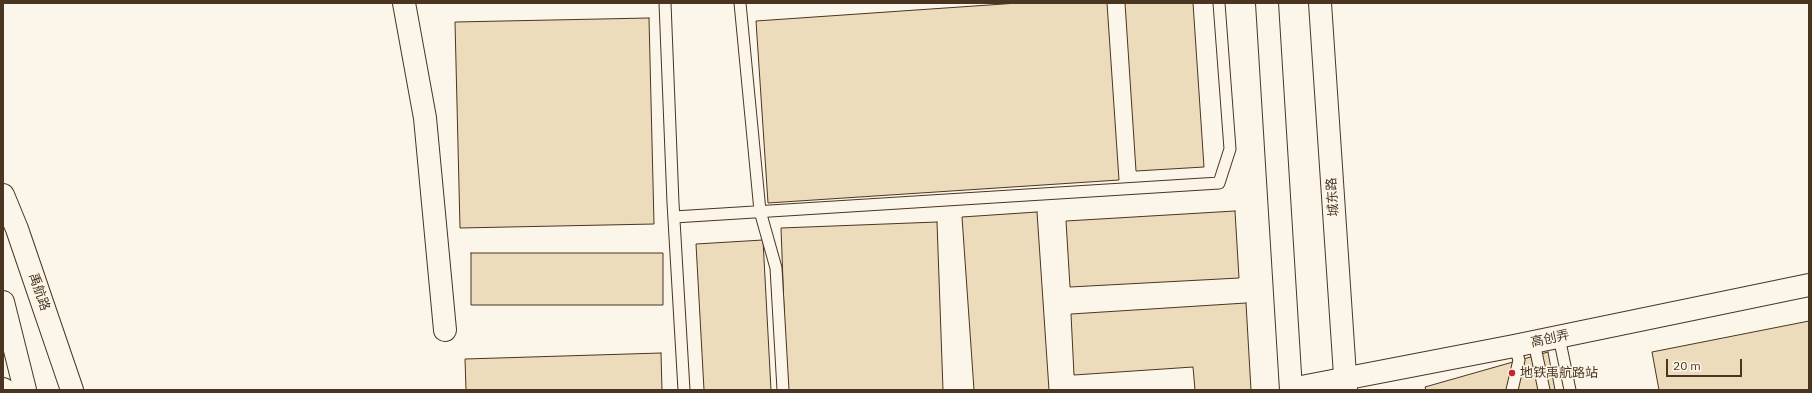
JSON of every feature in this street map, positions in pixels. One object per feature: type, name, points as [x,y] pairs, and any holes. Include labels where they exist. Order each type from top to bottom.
[{"type":"street","points":[[404,3],[425,118],[445,330]]},
{"type":"street","points":[[1267,3],[1291,389]]},
{"type":"street","name":"城东路","points":[[1320,3],[1345,384]]},
{"type":"street","name":"禹航路","points":[[3,195],[17,230],[72,390]]},
{"type":"street","name":"高创弄","points":[[1291,389],[1345,384],[1524,344],[1809,286]]},
{"type":"street","points":[[3,302],[26,390]]},
{"type":"lane","points":[[665,3],[674,217],[684,390]]},
{"type":"lane","points":[[740,3],[760,211],[776,268],[783,390]]},
{"type":"lane","points":[[674,217],[1219,183],[1230,148],[1220,3]]},
{"type":"lane","points":[[1560,337],[1570,390]]},
{"type":"lane","points":[[1512,390],[1524,344]]},
{"type":"lane","points":[[1524,344],[1544,390]]},
{"type":"building","points":[[1018,3],[1107,3],[1119,180],[768,203],[756,21]]},
{"type":"building","points":[[1125,3],[1193,3],[1204,167],[1136,171]]},
{"type":"building","points":[[649,18],[654,224],[460,228],[455,22]]},
{"type":"building","points":[[1235,211],[1239,278],[1070,287],[1066,221]]},
{"type":"building","points":[[1037,212],[1049,390],[974,390],[962,217]]},
{"type":"building","points":[[937,222],[943,390],[787,390],[781,228]]},
{"type":"building","points":[[763,240],[771,390],[704,390],[696,244]]},
{"type":"building","points":[[471,253],[663,253],[663,305],[471,305]]},
{"type":"building","points":[[1246,303],[1251,390],[1195,390],[1193,367],[1074,375],[1071,314]]},
{"type":"building","points":[[1809,321],[1809,390],[1659,390],[1652,352]]},
{"type":"building","name":"地铁禹航路站","points":[[1548,352],[1555,390],[1426,390],[1425,387]]},
{"type":"building","points":[[661,353],[662,390],[466,390],[465,359]]},
{"type":"place","name":"地铁禹航路站","points":[[1512,373]]}]
